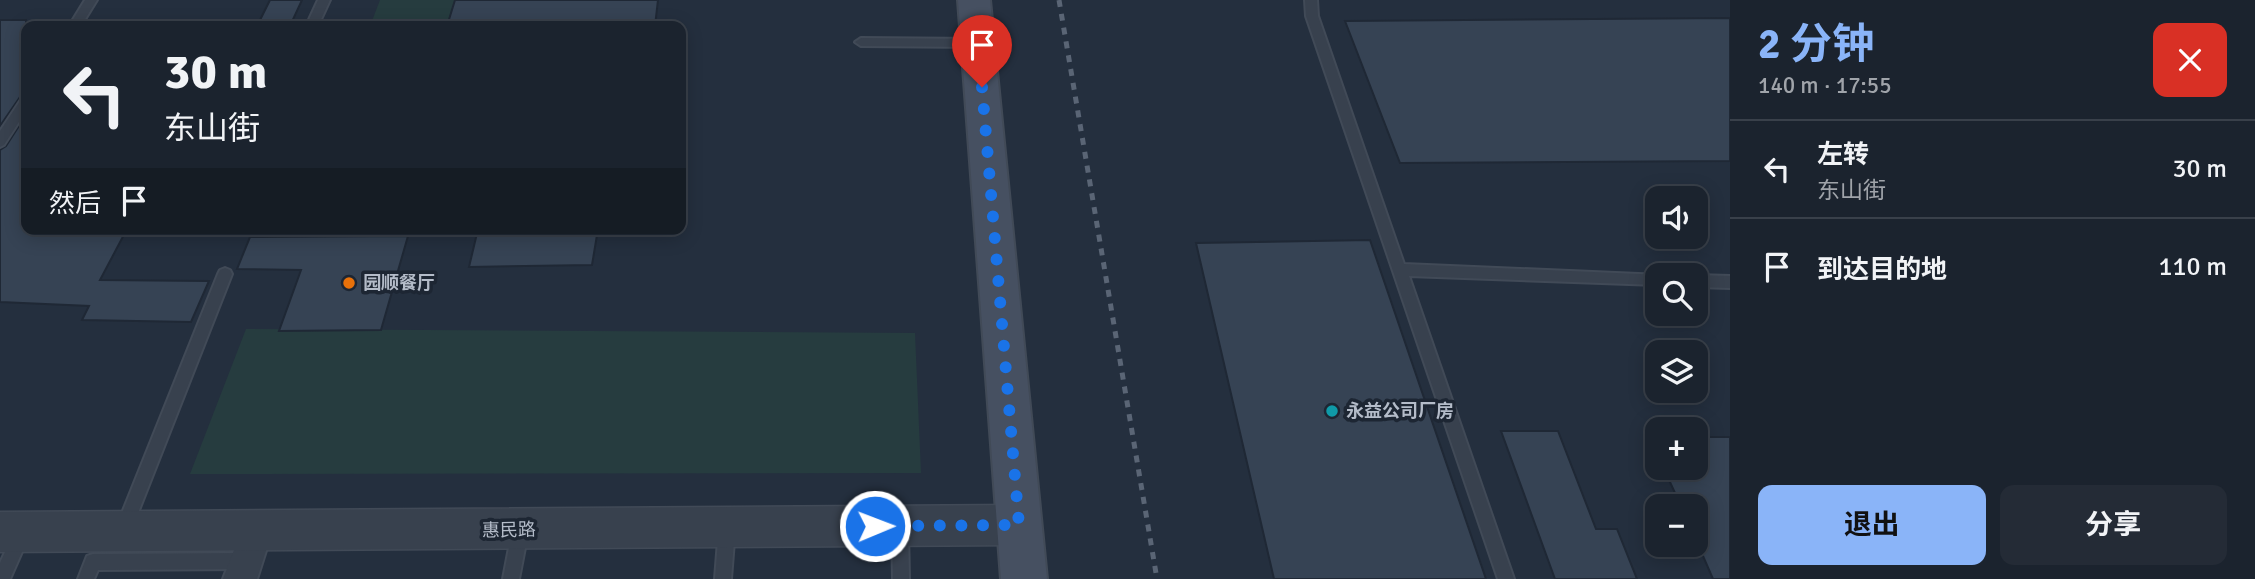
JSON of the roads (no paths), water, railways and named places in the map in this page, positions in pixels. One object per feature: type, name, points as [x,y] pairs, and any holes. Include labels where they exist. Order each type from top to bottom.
[{"type":"main road","points":[[974,0],[1024,579]]},
{"type":"street","name":"惠民路","points":[[11,532],[122,533],[248,558],[521,530],[1019,525]]},
{"type":"lane","points":[[78,21],[91,0]]},
{"type":"lane","points":[[314,21],[324,0]]},
{"type":"lane","points":[[1311,0],[1312,16],[1506,579]]},
{"type":"lane","points":[[861,42],[978,43]]},
{"type":"lane","points":[[0,142],[21,110]]},
{"type":"lane","points":[[1399,270],[1645,279]]},
{"type":"lane","points":[[122,533],[225,275]]},
{"type":"lane","points":[[1708,281],[1730,282]]},
{"type":"lane","points":[[900,526],[901,579]]},
{"type":"lane","points":[[723,579],[727,528]]},
{"type":"lane","points":[[511,579],[521,530]]},
{"type":"lane","points":[[1,579],[11,532]]},
{"type":"lane","points":[[86,579],[93,562],[248,558]]},
{"type":"railway","points":[[1059,0],[1157,579]]},
{"type":"place","name":"园顺餐厅","points":[[349,283]]},
{"type":"place","name":"永益公司厂房","points":[[1332,411]]}]
